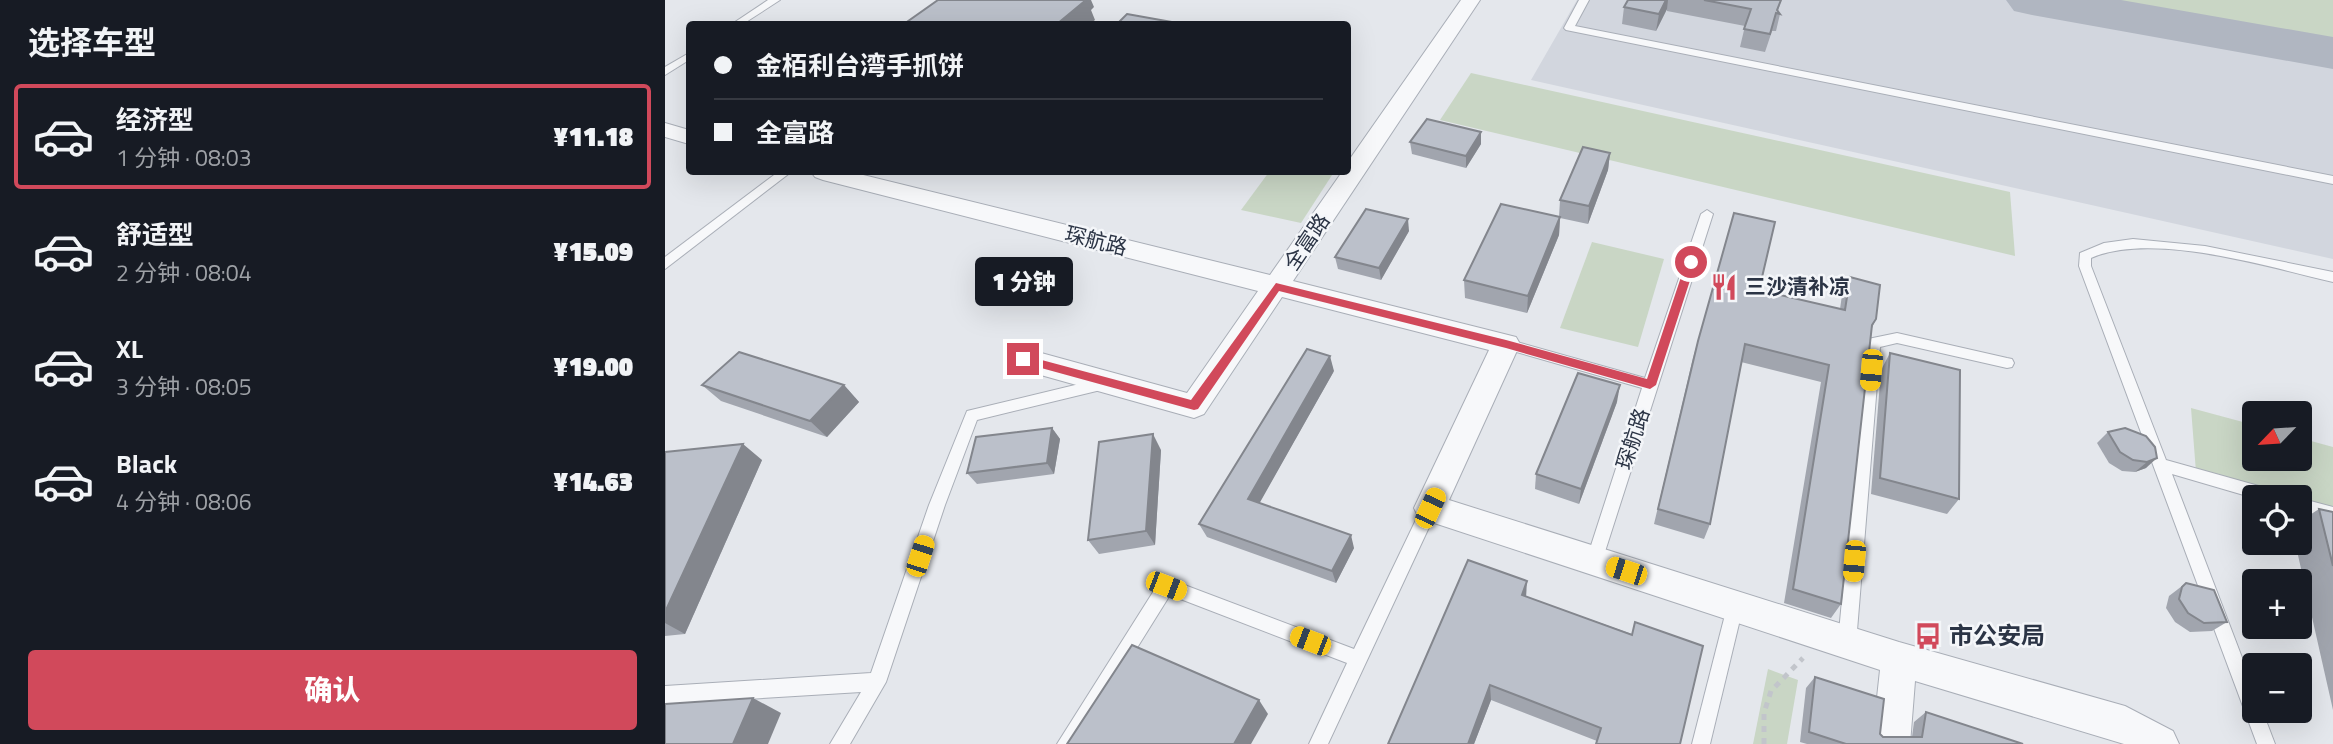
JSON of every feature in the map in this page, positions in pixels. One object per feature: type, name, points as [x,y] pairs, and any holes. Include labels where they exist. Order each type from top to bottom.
[{"type":"street","name":"全富路","points":[[1023,359],[1194,406],[1471,0]]},
{"type":"street","points":[[665,130],[686,135]]},
{"type":"street","name":"琛航路","points":[[836,175],[1506,344]]},
{"type":"street","points":[[1506,344],[1430,508],[1847,643],[2125,724],[2160,744]]},
{"type":"street","points":[[1891,744],[1899,659]]},
{"type":"lane","points":[[742,21],[775,0]]},
{"type":"lane","points":[[1584,0],[1569,28],[2333,180]]},
{"type":"lane","points":[[665,72],[686,58]]},
{"type":"lane","points":[[665,264],[781,175]]},
{"type":"lane","points":[[1650,385],[1707,214]]},
{"type":"lane","points":[[2266,744],[2085,266],[2084,256],[2092,250],[2106,246],[2173,246],[2214,250],[2333,277]]},
{"type":"lane","points":[[1847,643],[1874,343],[1897,338],[2007,363]]},
{"type":"lane","name":"琛航路","points":[[1506,344],[1650,385],[1594,561]]},
{"type":"lane","points":[[839,744],[877,682],[937,505],[972,415],[1113,382]]},
{"type":"lane","points":[[2161,466],[2242,488]]},
{"type":"lane","points":[[1318,744],[1430,508]]},
{"type":"lane","points":[[2312,508],[2333,514]]},
{"type":"lane","points":[[1066,744],[1166,586],[1359,659]]},
{"type":"lane","points":[[1701,744],[1735,607]]},
{"type":"lane","points":[[665,695],[877,682]]},
{"type":"path","points":[[1764,744],[1762,732],[1765,706],[1776,684],[1795,671],[1802,660],[1810,630]]},
{"type":"shaded area","points":[[1577,0],[2333,0],[2333,259],[1531,80]]},
{"type":"green space","points":[[2108,0],[2333,0],[2333,38]]},
{"type":"green space","points":[[1471,73],[2010,192],[2015,256],[1440,120]]},
{"type":"green space","points":[[1267,175],[1332,175],[1301,223],[1241,210]]},
{"type":"green space","points":[[1592,242],[1664,259],[1638,347],[1560,328]]},
{"type":"green space","points":[[2191,408],[2242,422],[2242,471],[2312,471],[2312,441],[2333,447],[2333,511],[2312,505],[2312,485],[2242,485],[2196,472]]},
{"type":"green space","points":[[1768,669],[1798,680],[1787,744],[1753,744]]},
{"type":"building","points":[[938,0],[1086,0],[1061,21],[908,21]]},
{"type":"building","points":[[1628,0],[1666,0],[1659,14],[1624,7]]},
{"type":"building","points":[[1704,0],[1781,0],[1777,10],[1780,14],[1776,13],[1770,34],[1744,29],[1751,9]]},
{"type":"building","points":[[1127,14],[1166,21],[1120,21]]},
{"type":"building","points":[[1427,119],[1481,132],[1466,156],[1410,142]]},
{"type":"building","points":[[1583,147],[1610,153],[1589,206],[1560,200]]},
{"type":"building","points":[[1501,204],[1560,217],[1528,296],[1464,280]]},
{"type":"building","points":[[1366,209],[1408,219],[1379,268],[1335,257]]},
{"type":"building","points":[[1734,213],[1775,222],[1759,290],[1845,310],[1850,277],[1880,285],[1876,319],[1872,325],[1841,604],[1793,589],[1829,365],[1745,344],[1710,524],[1658,509],[1698,341]]},
{"type":"building","points":[[1307,349],[1330,356],[1248,499],[1351,535],[1332,571],[1199,524]]},
{"type":"building","points":[[739,352],[844,385],[810,421],[702,385]]},
{"type":"building","points":[[1890,353],[1960,370],[1959,499],[1880,478]]},
{"type":"building","points":[[1578,373],[1620,385],[1581,489],[1536,474]]},
{"type":"building","points":[[1052,428],[1047,463],[967,473],[976,437]]},
{"type":"building","points":[[2125,428],[2146,436],[2155,447],[2157,458],[2147,462],[2133,460],[2120,452],[2108,432]]},
{"type":"building","points":[[1153,434],[1146,531],[1088,540],[1099,442]]},
{"type":"building","points":[[743,444],[665,612],[665,452]]},
{"type":"building","points":[[2319,509],[2333,512],[2333,566]]},
{"type":"building","points":[[1468,560],[1527,581],[1522,595],[1632,635],[1635,622],[1703,646],[1680,744],[1596,744],[1601,728],[1490,685],[1468,744],[1388,744]]},
{"type":"building","points":[[2186,583],[2214,590],[2227,622],[2204,623],[2188,613],[2179,599]]},
{"type":"building","points":[[1132,645],[1259,700],[1234,744],[1067,744]]},
{"type":"building","points":[[1815,677],[1884,699],[1880,734],[1883,737],[1922,737],[1926,712],[2023,744],[1846,744],[1809,732]]},
{"type":"building","points":[[753,698],[733,744],[665,744],[665,704]]},
{"type":"taxiway","points":[[2032,0],[2333,53]]},
{"type":"place","name":"三沙清补凉","points":[[1724,287]]},
{"type":"place","name":"市公安局","points":[[1928,636]]},
{"type":"route","points":[[1023,359],[1194,406],[1276,287],[1506,344],[1650,385],[1691,262]]}]
